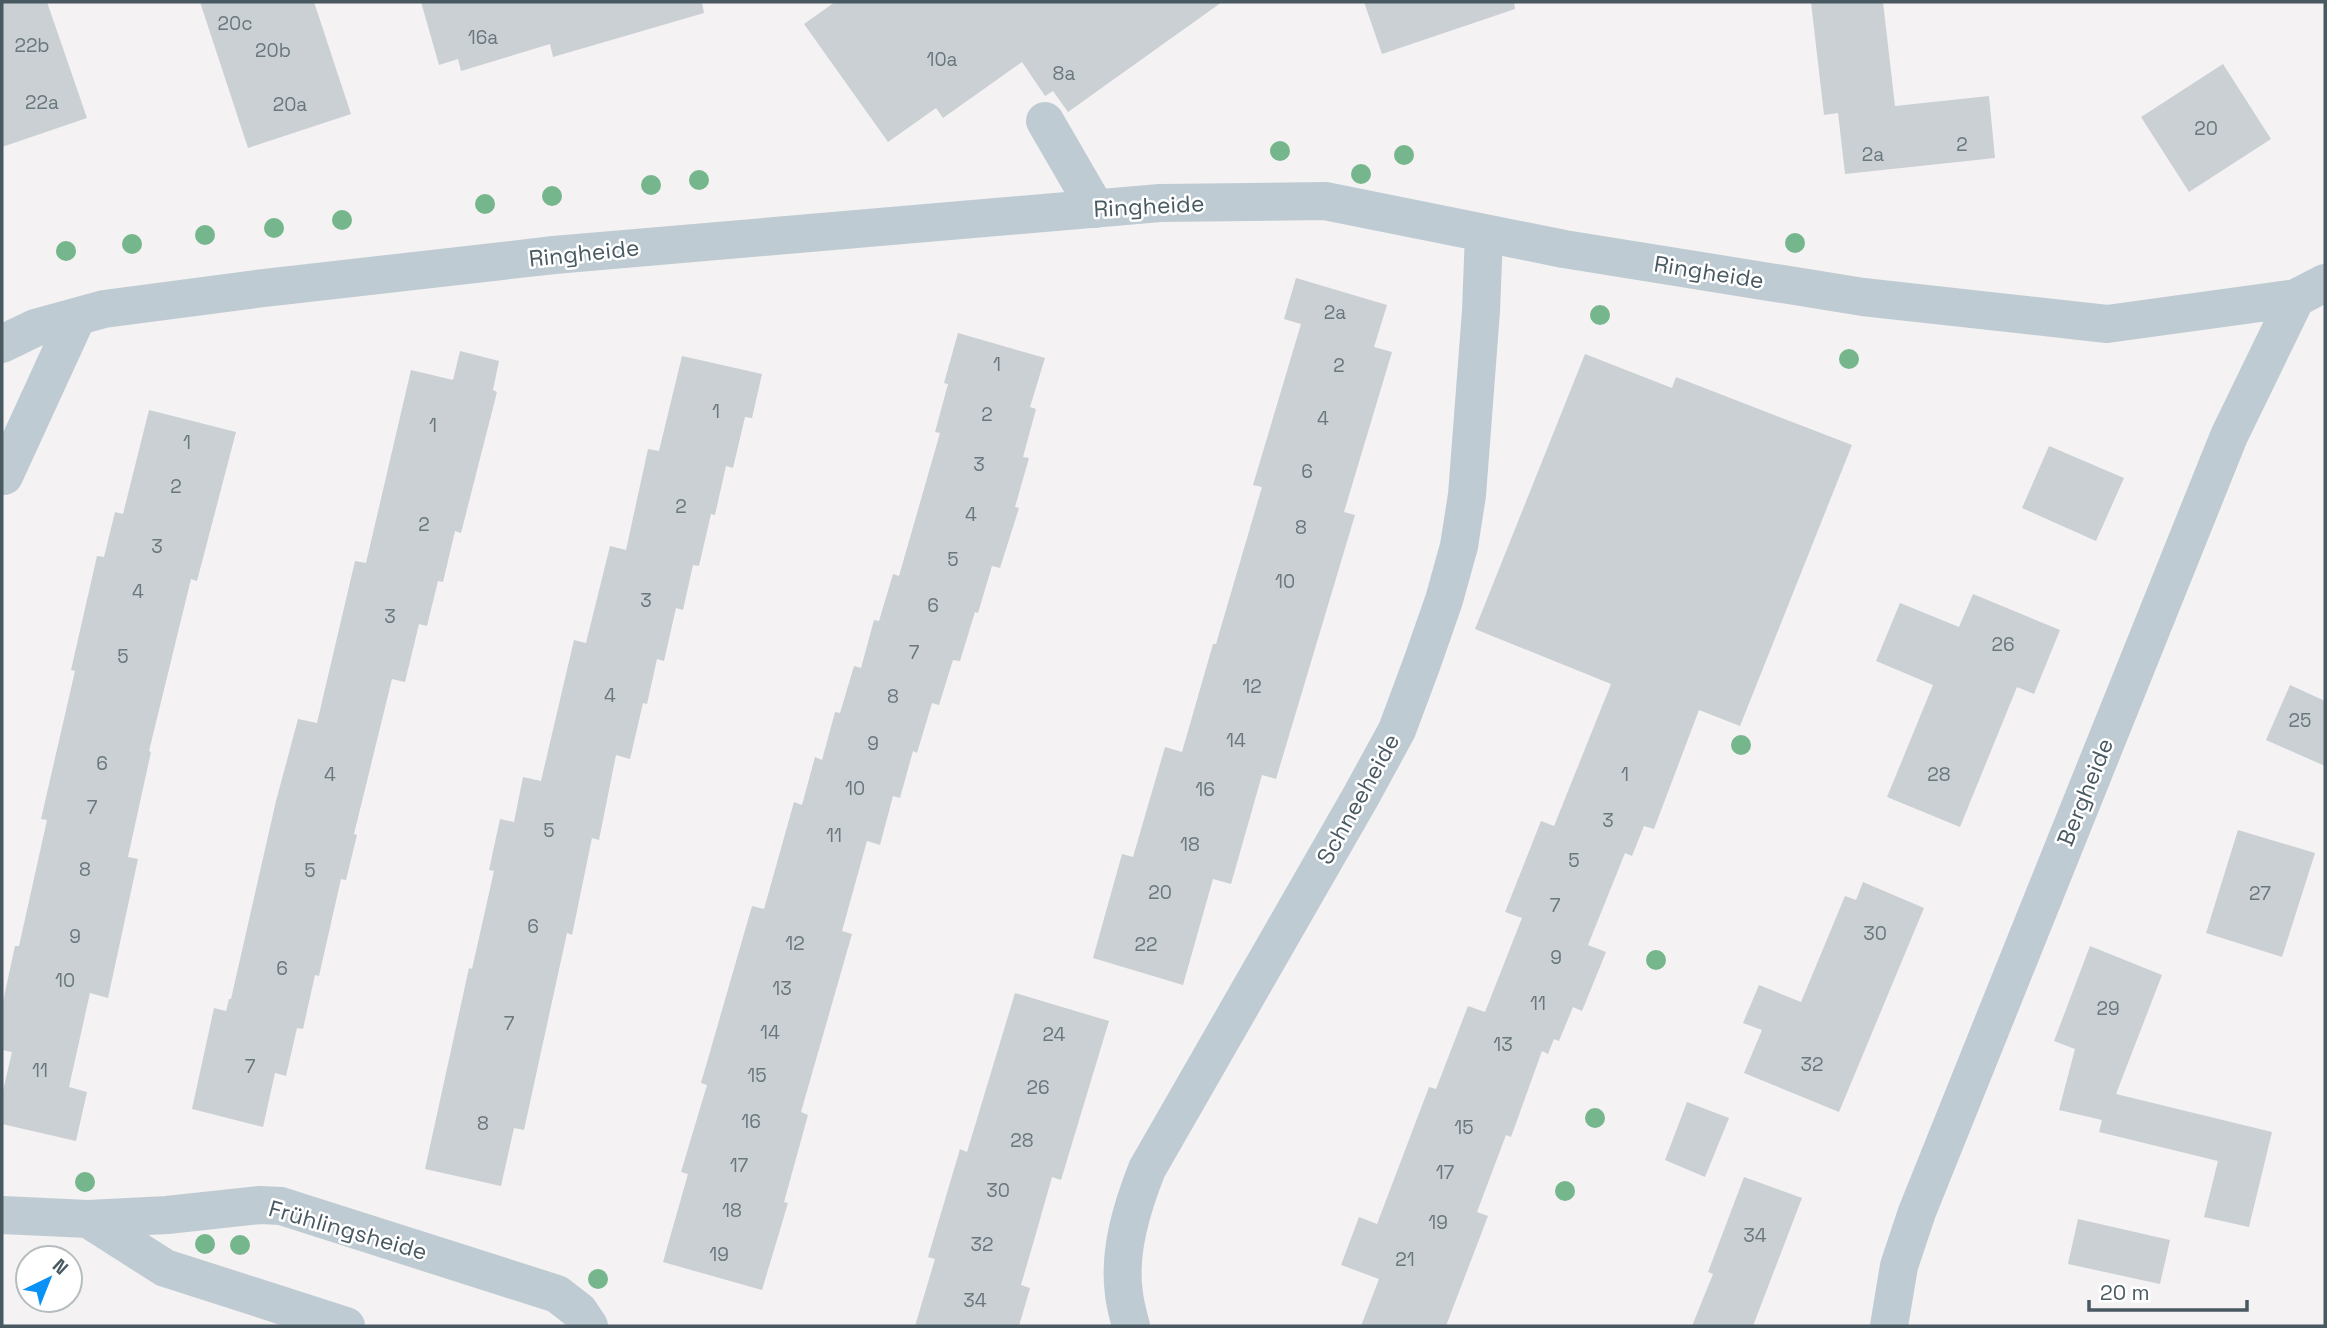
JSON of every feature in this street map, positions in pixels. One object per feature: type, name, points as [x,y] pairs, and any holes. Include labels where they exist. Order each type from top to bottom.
[{"type":"street","points":[[1045,121],[1096,209]]},
{"type":"street","name":"Ringheide","points":[[2,345],[35,328],[104,309],[155,302],[554,255],[1160,203],[1325,201],[1484,234],[1863,297],[2108,324],[2311,291]]},
{"type":"street","name":"Schneeheide","points":[[1130,1326],[1123,1292],[1124,1259],[1135,1200],[1147,1169],[1397,730],[1444,600],[1459,546],[1467,495],[1484,234]]},
{"type":"street","name":"Bergheide","points":[[1889,1326],[1899,1266],[1917,1212],[2229,436],[2311,291]]},
{"type":"street","points":[[4,476],[77,317]]},
{"type":"street","name":"Frühlingsheide","points":[[2,1215],[88,1219],[260,1205],[281,1206],[557,1294],[579,1311],[589,1326]]},
{"type":"street","name":"Frühlingsheide","points":[[88,1219],[165,1268],[346,1326]]},
{"type":"building","points":[[2,2],[47,2],[87,118],[2,147]]},
{"type":"building","points":[[200,2],[314,2],[351,114],[248,148]]},
{"type":"building","points":[[421,2],[702,2],[704,13],[553,57],[550,44],[461,71],[458,59],[439,65]]},
{"type":"building","points":[[835,2],[1222,2],[1068,112],[1053,91],[1045,96],[1022,62],[943,118],[936,108],[888,142],[804,24]]},
{"type":"building","points":[[1364,2],[1514,2],[1515,9],[1382,54]]},
{"type":"building","points":[[1811,2],[1883,2],[1895,106],[1989,96],[1995,158],[1845,174],[1838,113],[1824,115]]},
{"type":"building","points":[[2223,64],[2271,139],[2189,192],[2141,117]]},
{"type":"building","points":[[1296,278],[1387,305],[1374,347],[1392,352],[1344,512],[1355,515],[1276,779],[1262,775],[1231,884],[1213,879],[1183,985],[1093,958],[1122,854],[1133,857],[1165,747],[1182,752],[1213,644],[1216,644],[1262,487],[1253,485],[1301,324],[1284,319]]},
{"type":"building","points":[[958,333],[1045,358],[1030,407],[1036,409],[1023,457],[1029,458],[1015,507],[1019,508],[1000,568],[992,566],[960,661],[953,660],[939,705],[932,703],[917,753],[913,751],[900,798],[893,796],[880,845],[867,841],[842,931],[852,934],[801,1112],[808,1115],[784,1202],[788,1203],[762,1290],[663,1262],[688,1174],[681,1172],[707,1085],[701,1083],[752,906],[764,909],[794,802],[802,805],[815,757],[822,760],[835,712],[840,713],[854,666],[861,668],[874,620],[879,621],[893,574],[899,576],[940,433],[935,432],[948,384],[944,383]]},
{"type":"building","points":[[460,351],[499,361],[493,390],[497,392],[461,533],[455,531],[443,582],[438,581],[427,626],[419,624],[405,682],[392,679],[354,834],[357,835],[346,880],[341,879],[319,976],[315,975],[303,1029],[297,1028],[286,1076],[275,1073],[263,1127],[192,1109],[214,1008],[226,1011],[231,999],[276,801],[298,719],[317,723],[355,561],[366,563],[411,370],[453,380]]},
{"type":"building","points":[[1585,354],[1672,388],[1676,377],[1852,445],[1740,726],[1699,710],[1654,829],[1644,826],[1632,856],[1625,853],[1588,945],[1606,952],[1582,1011],[1573,1007],[1559,1041],[1554,1039],[1548,1054],[1542,1051],[1511,1137],[1506,1135],[1477,1212],[1488,1216],[1446,1326],[1361,1326],[1379,1279],[1341,1265],[1359,1217],[1377,1224],[1429,1087],[1436,1089],[1468,1006],[1485,1012],[1522,918],[1505,912],[1541,821],[1554,826],[1611,684],[1475,629]]},
{"type":"building","points":[[682,356],[762,374],[752,418],[745,417],[733,468],[726,466],[715,515],[711,514],[699,566],[693,565],[683,610],[676,608],[664,661],[657,659],[630,759],[616,755],[599,840],[592,838],[572,935],[567,933],[524,1130],[514,1128],[501,1186],[425,1169],[469,968],[472,969],[494,871],[489,870],[500,819],[514,822],[523,777],[541,781],[574,640],[586,643],[610,546],[626,550],[648,449],[659,451]]},
{"type":"building","points":[[149,410],[236,432],[197,581],[191,579],[149,751],[151,752],[128,857],[138,859],[108,998],[90,993],[69,1087],[87,1092],[76,1141],[2,1124],[2,1095],[12,1052],[2,1050],[2,1006],[15,946],[19,946],[47,820],[41,819],[75,671],[71,670],[97,556],[104,557],[115,512],[123,514]]},
{"type":"building","points":[[2049,446],[2124,478],[2096,541],[2022,508]]},
{"type":"building","points":[[1973,594],[2060,630],[2034,694],[2017,687],[1960,827],[1887,797],[1933,685],[1876,661],[1900,603],[1959,627]]},
{"type":"building","points":[[2290,685],[2325,701],[2325,766],[2266,740]]},
{"type":"building","points":[[2238,830],[2315,853],[2282,957],[2206,933]]},
{"type":"building","points":[[1863,882],[1924,908],[1839,1112],[1744,1073],[1762,1030],[1743,1023],[1759,985],[1801,1002],[1845,896],[1856,900]]},
{"type":"building","points":[[2090,946],[2162,975],[2116,1094],[2272,1132],[2249,1227],[2204,1217],[2218,1161],[2099,1132],[2102,1120],[2059,1110],[2075,1049],[2054,1041]]},
{"type":"building","points":[[1015,993],[1109,1021],[1061,1180],[1052,1177],[1021,1285],[1030,1288],[1019,1326],[915,1326],[935,1259],[928,1257],[960,1149],[967,1152]]},
{"type":"building","points":[[1687,1102],[1729,1118],[1705,1177],[1665,1160]]},
{"type":"building","points":[[1744,1177],[1802,1198],[1753,1326],[1692,1326],[1713,1274],[1708,1272]]},
{"type":"building","points":[[2078,1219],[2170,1240],[2160,1284],[2068,1264]]}]
